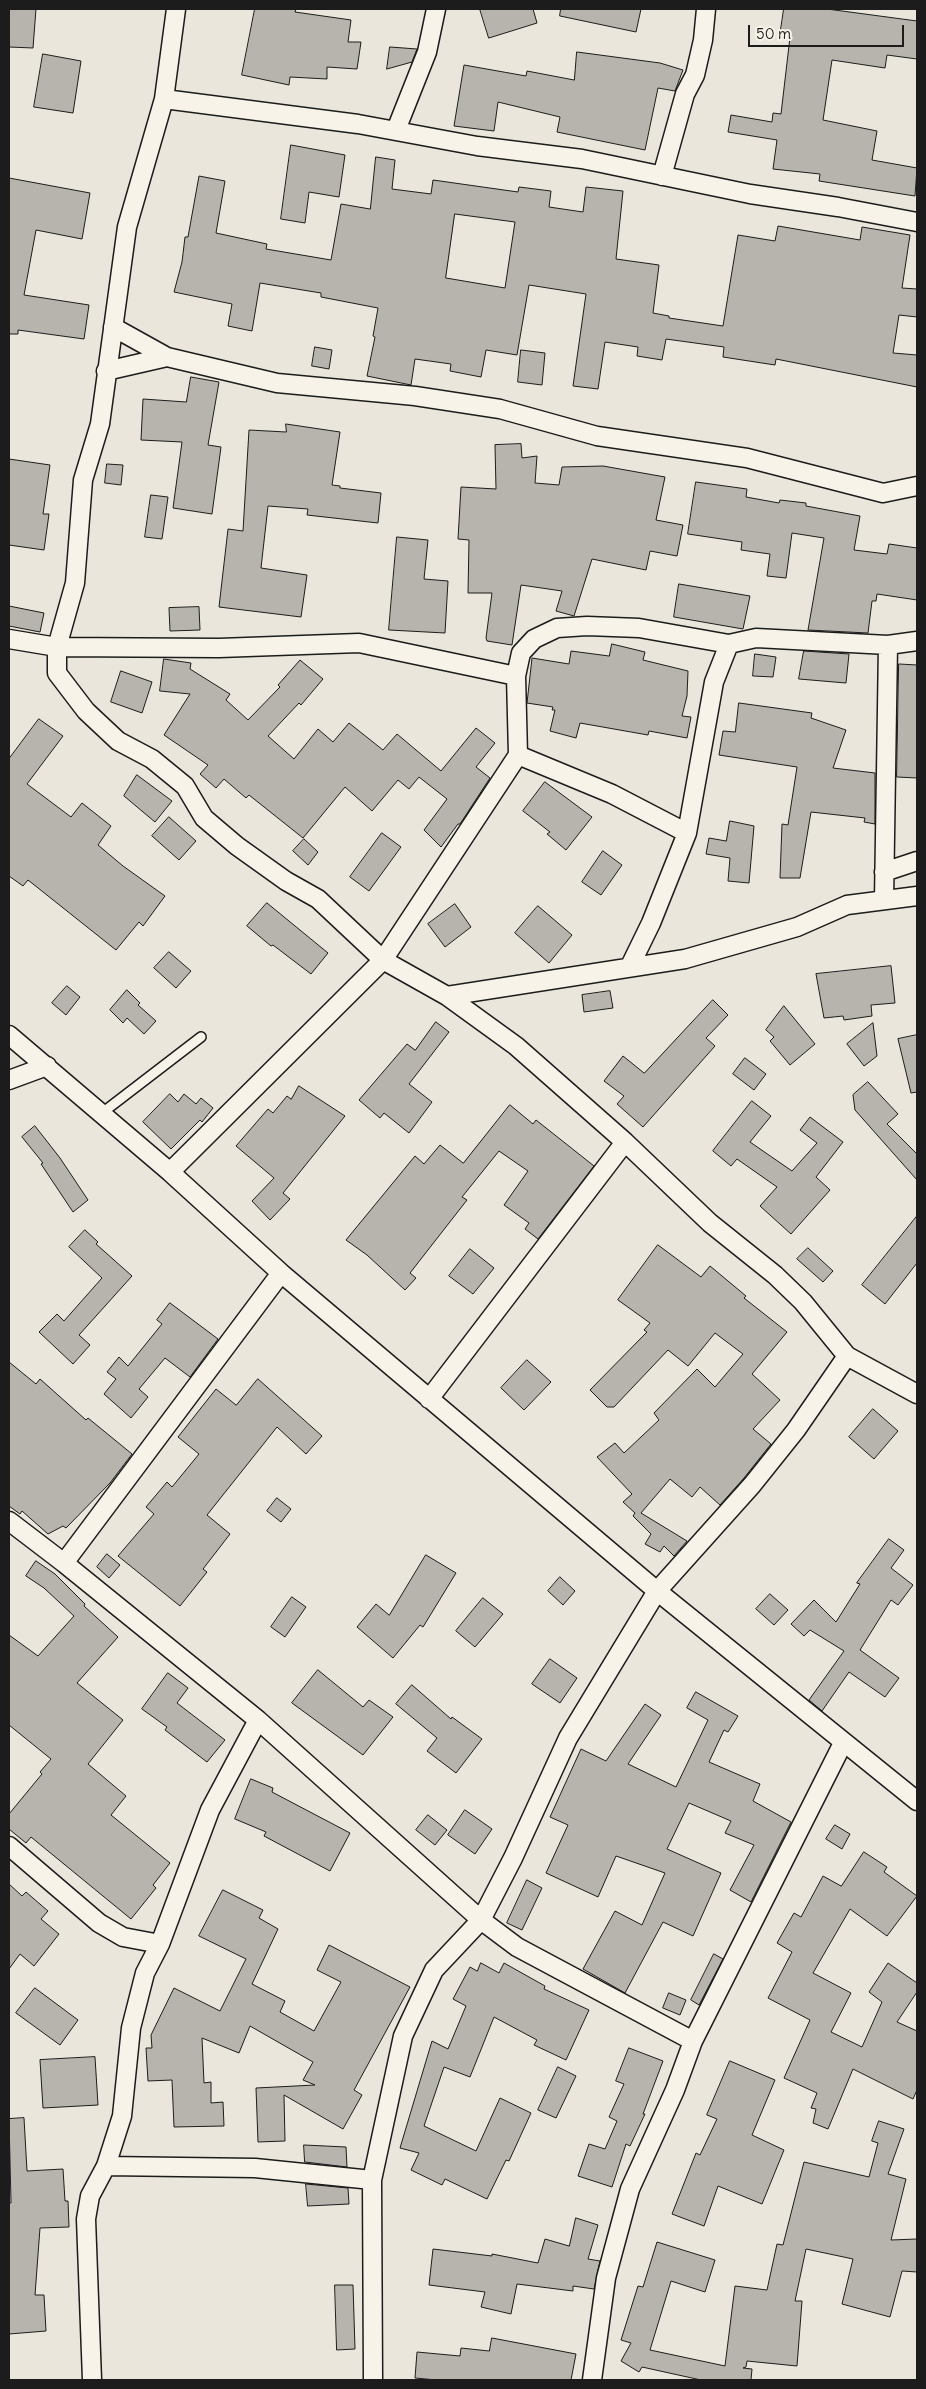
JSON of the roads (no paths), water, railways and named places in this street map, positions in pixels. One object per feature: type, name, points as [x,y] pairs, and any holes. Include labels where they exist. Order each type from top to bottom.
[{"type":"street","points":[[176,9],[164,100],[127,227],[100,424],[83,480],[75,583],[57,647],[57,673],[86,711],[118,741],[152,759],[185,786],[204,818],[237,846],[286,881],[318,899],[383,960],[447,996],[516,1046],[625,1142],[710,1223],[775,1275],[803,1302],[847,1356],[917,1394]]},
{"type":"street","points":[[396,130],[427,52],[436,9]]},
{"type":"street","points":[[662,176],[685,94],[695,75],[706,9]]},
{"type":"street","points":[[164,100],[396,130],[477,146],[582,159],[750,194],[838,207],[917,222]]},
{"type":"street","points":[[113,327],[167,358],[277,383],[415,396],[500,409],[598,436],[747,458],[883,493],[917,486]]},
{"type":"street","points":[[106,371],[167,358]]},
{"type":"street","points":[[170,1172],[383,960],[518,755],[516,676],[522,653],[534,639],[557,628],[587,626],[639,628],[729,644],[756,638],[888,645],[917,641]]},
{"type":"street","points":[[9,639],[57,647],[219,648],[359,643],[516,676]]},
{"type":"street","points":[[630,966],[651,923],[687,833],[714,682],[729,644]]},
{"type":"street","points":[[884,900],[888,645]]},
{"type":"street","points":[[518,755],[612,794],[687,833]]},
{"type":"street","points":[[884,872],[917,861]]},
{"type":"street","points":[[447,996],[630,966],[685,959],[797,927],[847,905],[917,896]]},
{"type":"street","points":[[9,1035],[170,1172],[280,1273],[429,1399],[657,1591],[917,1801]]},
{"type":"street","points":[[9,1080],[47,1066]]},
{"type":"street","points":[[429,1399],[625,1142]]},
{"type":"street","points":[[64,1562],[280,1273]]},
{"type":"street","points":[[373,2380],[372,2180],[403,2036],[434,1970],[482,1920],[513,1858],[568,1738],[657,1591],[757,1478],[796,1430],[847,1356]]},
{"type":"street","points":[[9,1520],[64,1562],[258,1720],[482,1920],[517,1947],[693,2041]]},
{"type":"street","points":[[92,2380],[86,2219],[90,2196],[106,2166],[122,2116],[131,2028],[145,1974],[160,1944],[210,1810],[258,1720]]},
{"type":"street","points":[[592,2380],[606,2278],[630,2189],[675,2090],[693,2041],[843,1743]]},
{"type":"street","points":[[9,1846],[99,1923],[123,1937],[160,1944]]},
{"type":"street","points":[[106,2166],[255,2168],[372,2180]]},
{"type":"lane","points":[[102,1113],[200,1037]]}]
